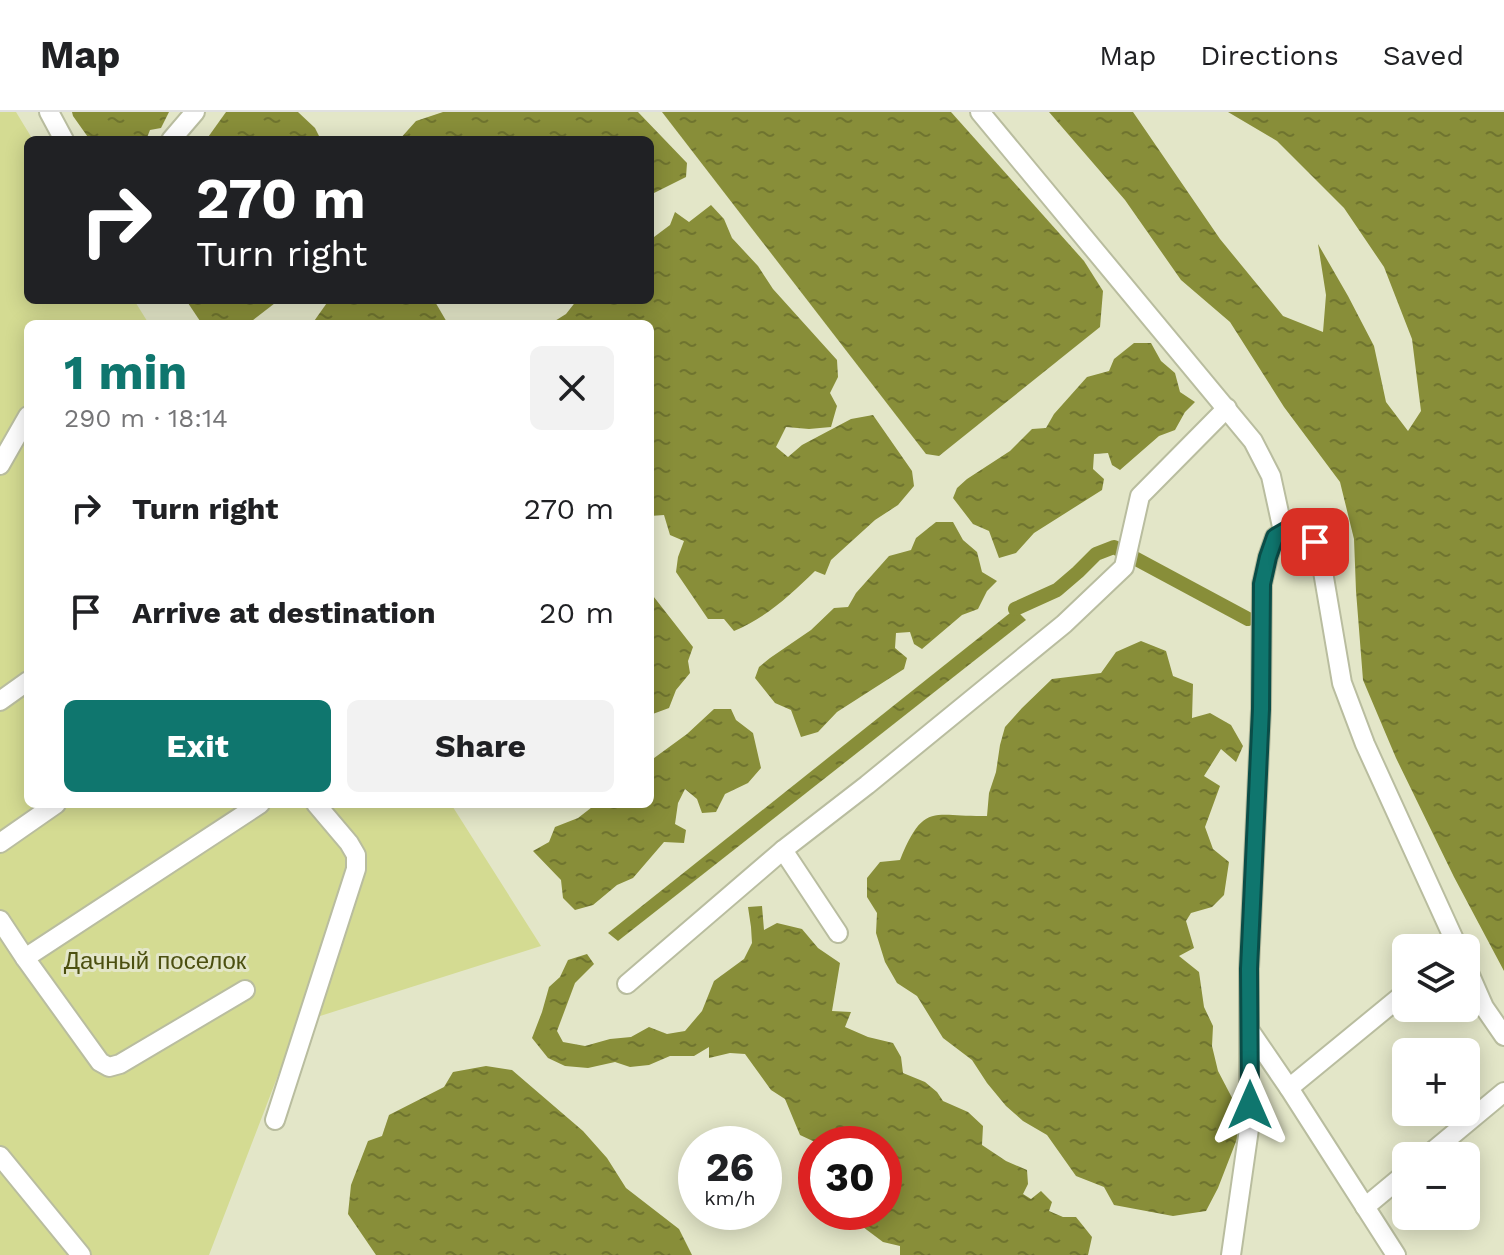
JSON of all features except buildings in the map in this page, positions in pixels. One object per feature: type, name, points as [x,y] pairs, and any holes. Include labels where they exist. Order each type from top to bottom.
[{"type":"street","points":[[49,112],[62,136]]},
{"type":"street","points":[[174,136],[195,112]]},
{"type":"street","points":[[980,112],[1253,441],[1271,476],[1283,531]]},
{"type":"street","points":[[627,984],[783,850],[1051,635],[1124,567],[1140,496],[1227,408]]},
{"type":"street","points":[[0,465],[24,423]]},
{"type":"street","points":[[1231,1255],[1249,1129],[1249,969],[1261,709],[1262,584],[1275,537],[1292,527],[1310,535],[1320,554],[1342,683],[1365,744],[1452,934]]},
{"type":"street","points":[[0,701],[24,684]]},
{"type":"street","points":[[0,843],[50,808]]},
{"type":"street","points":[[25,958],[254,808]]},
{"type":"street","points":[[275,1120],[356,869],[356,855],[349,843],[319,808]]},
{"type":"street","points":[[783,850],[838,933]]},
{"type":"street","points":[[0,920],[100,1062],[109,1067],[120,1064],[245,990]]},
{"type":"street","points":[[1480,998],[1504,1036]]},
{"type":"street","points":[[1289,1088],[1392,1003]]},
{"type":"street","points":[[1250,1031],[1396,1255]]},
{"type":"street","points":[[1444,1142],[1504,1092]]},
{"type":"street","points":[[0,1156],[81,1255]]},
{"type":"street","points":[[1365,1207],[1392,1185]]},
{"type":"green space","name":"Дачный поселок","points":[[0,112],[16,112],[31,136],[24,136],[24,304],[136,304],[146,320],[24,320],[24,808],[454,808],[541,946],[298,1023],[209,1255],[0,1255]]},
{"type":"water","points":[[72,112],[169,112],[161,128],[150,130],[148,136],[87,136]]},
{"type":"water","points":[[226,112],[298,112],[319,136],[209,136]]},
{"type":"water","points":[[443,112],[638,112],[687,163],[686,177],[654,193],[654,136],[403,136],[416,121]]},
{"type":"water","points":[[662,112],[951,112],[1084,261],[1103,291],[1100,327],[939,456],[926,454]]},
{"type":"water","points":[[1049,112],[1133,112],[1220,239],[1283,316],[1323,332],[1326,295],[1318,244],[1374,346],[1386,402],[1408,431],[1421,411],[1412,339],[1384,267],[1344,208],[1277,141],[1228,112],[1504,112],[1504,971],[1396,758],[1363,680],[1354,539],[1340,482],[1284,407],[1230,322],[1181,280],[1125,200]]},
{"type":"water","points":[[711,205],[724,219],[732,238],[758,266],[773,289],[837,360],[838,377],[830,393],[837,406],[831,427],[786,427],[776,447],[788,457],[802,445],[851,419],[873,415],[912,471],[914,486],[898,505],[875,520],[831,560],[825,575],[815,571],[767,613],[734,631],[724,619],[708,619],[676,572],[684,541],[670,535],[664,515],[654,516],[654,320],[556,320],[574,304],[654,304],[654,237],[670,225],[675,212],[689,222]]},
{"type":"water","points":[[189,304],[274,304],[253,320],[199,320]]},
{"type":"water","points":[[326,304],[436,304],[446,320],[315,320]]},
{"type":"water","points":[[1134,343],[1151,343],[1161,361],[1175,373],[1180,392],[1195,402],[1175,430],[1159,436],[1120,470],[1112,465],[1108,453],[1094,454],[1093,469],[1104,479],[1102,490],[1034,533],[1016,553],[999,558],[989,531],[973,524],[953,498],[957,488],[1010,451],[1032,429],[1046,428],[1054,414],[1087,377],[1109,371],[1114,359]]},
{"type":"water","points":[[936,522],[953,522],[963,540],[977,552],[982,572],[997,581],[987,591],[978,609],[962,615],[922,649],[914,644],[910,632],[896,633],[895,648],[907,658],[904,669],[837,712],[818,732],[801,737],[791,710],[775,703],[755,678],[759,667],[811,630],[834,608],[848,607],[856,593],[889,556],[911,550],[916,538]]},
{"type":"water","points":[[654,597],[693,647],[688,661],[690,673],[676,690],[669,708],[654,714]]},
{"type":"water","points":[[1015,609],[1026,620],[618,941],[608,933]]},
{"type":"water","points":[[1141,641],[1166,651],[1173,676],[1193,684],[1192,718],[1210,713],[1231,725],[1243,746],[1236,762],[1221,749],[1204,776],[1220,786],[1205,827],[1213,849],[1229,862],[1224,895],[1212,907],[1191,913],[1186,921],[1194,948],[1179,956],[1199,972],[1204,1007],[1213,1026],[1212,1046],[1218,1071],[1241,1115],[1237,1139],[1206,1211],[1173,1216],[1114,1205],[1104,1187],[1076,1176],[1047,1135],[1023,1121],[1006,1106],[972,1060],[943,1038],[917,996],[897,983],[885,962],[876,933],[877,913],[867,897],[867,878],[880,862],[900,860],[908,841],[924,820],[942,815],[987,816],[989,793],[1005,727],[1052,679],[1101,673],[1116,652]]},
{"type":"water","points":[[714,709],[731,709],[736,720],[753,733],[761,768],[748,783],[725,794],[716,812],[702,813],[697,799],[685,789],[678,803],[675,824],[686,830],[684,843],[664,842],[633,878],[617,885],[593,905],[575,910],[563,898],[561,880],[533,851],[549,842],[555,827],[578,818],[591,808],[654,808],[654,758]]},
{"type":"water","points":[[762,906],[764,930],[777,923],[802,929],[818,948],[840,963],[832,1011],[851,1012],[845,1027],[893,1043],[901,1057],[903,1073],[925,1082],[943,1101],[968,1112],[983,1126],[982,1145],[1027,1170],[1028,1184],[1023,1194],[1031,1199],[1041,1191],[1052,1202],[1049,1211],[1063,1217],[1076,1217],[1092,1237],[1088,1255],[900,1255],[900,1246],[883,1242],[867,1230],[902,1230],[902,1126],[798,1126],[798,1130],[785,1099],[771,1090],[745,1054],[730,1053],[709,1058],[709,1047],[694,1056],[670,1056],[649,1065],[630,1067],[615,1062],[588,1068],[565,1066],[548,1058],[532,1038],[549,987],[560,977],[568,960],[587,954],[594,964],[575,983],[557,1031],[563,1042],[585,1046],[631,1037],[649,1027],[667,1034],[685,1031],[702,1011],[714,981],[744,959],[752,943],[748,907]]},
{"type":"water","points":[[486,1066],[512,1070],[583,1131],[607,1158],[626,1188],[678,1228],[692,1255],[376,1255],[348,1214],[351,1185],[368,1141],[382,1136],[389,1115],[444,1087],[453,1072]]},
{"type":"waterway","points":[[1015,609],[1057,590],[1096,554],[1114,547],[1248,619]]},
{"type":"route","points":[[1250,1105],[1249,969],[1261,709],[1262,584],[1275,537],[1292,527],[1310,535],[1315,542]]}]
